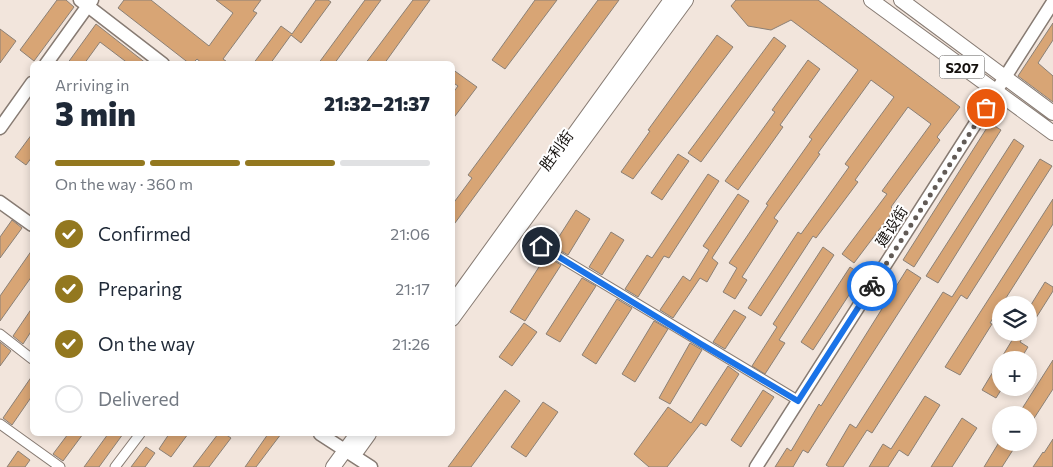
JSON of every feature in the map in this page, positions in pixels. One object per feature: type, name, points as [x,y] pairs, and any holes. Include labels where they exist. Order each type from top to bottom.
[{"type":"main road","name":"胜利街","points":[[458,296],[671,0]]},
{"type":"main road","name":"胜利街","points":[[458,296],[686,0]]},
{"type":"main road","name":"S207","points":[[871,0],[1053,133]]},
{"type":"main road","name":"S207","points":[[901,0],[1053,113]]},
{"type":"main road","points":[[345,467],[356,436]]},
{"type":"main road","points":[[333,467],[367,436]]},
{"type":"street","points":[[48,61],[87,2],[159,61]]},
{"type":"street","name":"建设街","points":[[756,467],[1053,2]]},
{"type":"street","points":[[0,128],[30,86]]},
{"type":"street","points":[[0,202],[30,224]]},
{"type":"street","points":[[541,246],[798,401]]},
{"type":"street","points":[[0,334],[30,357]]},
{"type":"street","points":[[0,424],[60,467]]},
{"type":"street","points":[[115,467],[137,436]]},
{"type":"street","points":[[323,436],[371,467]]},
{"type":"building","points":[[57,0],[66,0],[74,7],[34,61],[20,50]]},
{"type":"building","points":[[124,0],[151,0],[209,46],[233,13],[216,0],[261,0],[253,11],[257,13],[223,59],[226,61],[199,61],[197,59],[195,61],[186,61],[118,8]]},
{"type":"building","points":[[316,0],[328,0],[331,2],[301,43],[291,35],[272,61],[255,61],[281,26],[292,34]]},
{"type":"building","points":[[365,0],[381,0],[336,61],[320,61]]},
{"type":"building","points":[[413,0],[430,0],[386,61],[367,61]]},
{"type":"building","points":[[535,0],[557,0],[505,69],[492,60]]},
{"type":"building","points":[[598,0],[619,0],[455,223],[455,201],[472,178],[468,175]]},
{"type":"building","points":[[736,0],[818,0],[960,107],[937,137],[940,140],[891,207],[894,210],[854,263],[842,254],[887,194],[882,191],[931,124],[908,107],[855,180],[858,182],[816,238],[813,236],[761,316],[748,308],[798,232],[801,234],[849,167],[845,164],[894,97],[871,80],[774,218],[778,221],[742,277],[747,280],[735,299],[723,292],[737,268],[729,263],[768,205],[766,204],[812,139],[809,137],[858,70],[791,20],[771,30],[748,26],[731,6]]},
{"type":"building","points":[[1053,23],[1053,40],[1038,63],[1053,76],[1053,102],[1018,76]]},
{"type":"building","points":[[96,24],[143,61],[125,61],[100,42],[86,61],[69,61]]},
{"type":"building","points":[[0,29],[16,41],[0,63]]},
{"type":"building","points":[[717,35],[733,47],[633,179],[621,172],[650,131],[648,130]]},
{"type":"building","points":[[774,37],[786,46],[701,162],[688,153]]},
{"type":"building","points":[[808,60],[820,69],[780,125],[783,127],[738,190],[725,181],[775,112],[772,110]]},
{"type":"building","points":[[455,71],[477,87],[455,116],[455,90],[458,86],[455,84]]},
{"type":"building","points":[[990,123],[1001,130],[914,267],[903,260]]},
{"type":"building","points":[[30,137],[30,160],[26,165],[15,157]]},
{"type":"building","points":[[1014,139],[1024,146],[938,283],[926,276]]},
{"type":"building","points":[[678,154],[689,161],[662,200],[651,193]]},
{"type":"building","points":[[1040,159],[1052,166],[967,299],[961,295],[872,433],[867,430],[843,467],[829,467],[826,465],[850,424],[856,428],[943,292],[952,297]]},
{"type":"building","points":[[708,174],[719,181],[669,258],[664,256],[638,297],[625,289],[647,255],[652,258]]},
{"type":"building","points":[[738,194],[749,201],[712,258],[718,263],[707,282],[700,278],[673,318],[660,310],[683,276],[690,281],[709,250],[703,246]]},
{"type":"building","points":[[1053,199],[1053,224],[1007,296],[992,296],[992,320],[990,323],[992,324],[960,375],[945,367]]},
{"type":"building","points":[[576,210],[590,219],[568,255],[553,246]]},
{"type":"building","points":[[12,220],[22,228],[0,258],[0,237]]},
{"type":"building","points":[[611,232],[624,240],[602,275],[589,267]]},
{"type":"building","points":[[823,247],[834,255],[779,340],[785,343],[765,374],[752,366],[777,327],[773,324]]},
{"type":"building","points":[[30,253],[30,279],[0,321],[0,296]]},
{"type":"building","points":[[546,256],[561,265],[525,321],[510,312]]},
{"type":"building","points":[[850,267],[862,275],[813,350],[801,342]]},
{"type":"building","points":[[907,269],[921,278],[808,453],[803,450],[793,467],[775,467],[787,448],[791,451],[819,404],[821,406]]},
{"type":"building","points":[[582,278],[596,286],[560,342],[546,334]]},
{"type":"building","points":[[1045,282],[1053,287],[1053,291],[1037,316],[1037,296]]},
{"type":"building","points":[[617,299],[632,308],[596,364],[582,355]]},
{"type":"building","points":[[734,310],[746,317],[725,349],[713,342]]},
{"type":"building","points":[[30,311],[30,333],[23,344],[13,336]]},
{"type":"building","points":[[654,321],[668,329],[635,382],[622,374]]},
{"type":"building","points":[[524,323],[537,332],[512,366],[499,357]]},
{"type":"building","points":[[1012,341],[1021,341],[1028,347],[1026,351],[1006,351]]},
{"type":"building","points":[[0,342],[11,351],[0,366]]},
{"type":"building","points":[[690,343],[702,350],[670,404],[659,398]]},
{"type":"building","points":[[1053,360],[1053,389],[1037,414],[1037,406],[1024,406],[1030,396],[1037,396],[1037,385]]},
{"type":"building","points":[[728,366],[739,374],[706,426],[701,423],[667,467],[649,467],[634,454],[668,407],[691,423]]},
{"type":"building","points":[[992,373],[992,396],[982,390]]},
{"type":"building","points":[[30,379],[30,399],[12,425],[3,418]]},
{"type":"building","points":[[505,390],[520,401],[471,467],[448,467]]},
{"type":"building","points":[[763,390],[774,397],[741,447],[731,440]]},
{"type":"building","points":[[925,396],[940,405],[908,456],[899,450],[888,467],[869,467],[883,444],[891,449]]},
{"type":"building","points":[[543,402],[558,412],[526,457],[511,447]]},
{"type":"building","points":[[962,418],[977,428],[952,467],[931,467]]},
{"type":"building","points":[[66,436],[82,436],[63,461],[53,454]]},
{"type":"building","points":[[107,436],[122,436],[99,467],[84,467]]},
{"type":"building","points":[[168,436],[187,436],[171,457],[159,449]]},
{"type":"building","points":[[216,436],[228,436],[231,438],[209,467],[193,467]]},
{"type":"building","points":[[267,436],[279,436],[256,467],[245,467]]},
{"type":"building","points":[[1053,439],[1053,467],[1033,467],[1044,453]]},
{"type":"building","points":[[146,447],[155,453],[145,467],[131,467]]},
{"type":"building","points":[[18,451],[30,460],[25,467],[7,467]]},
{"type":"building","points":[[994,451],[1012,451],[1002,467],[984,467]]},
{"type":"way so far","points":[[872,286],[986,108]]},
{"type":"route","points":[[541,246],[798,401],[872,286]]}]
